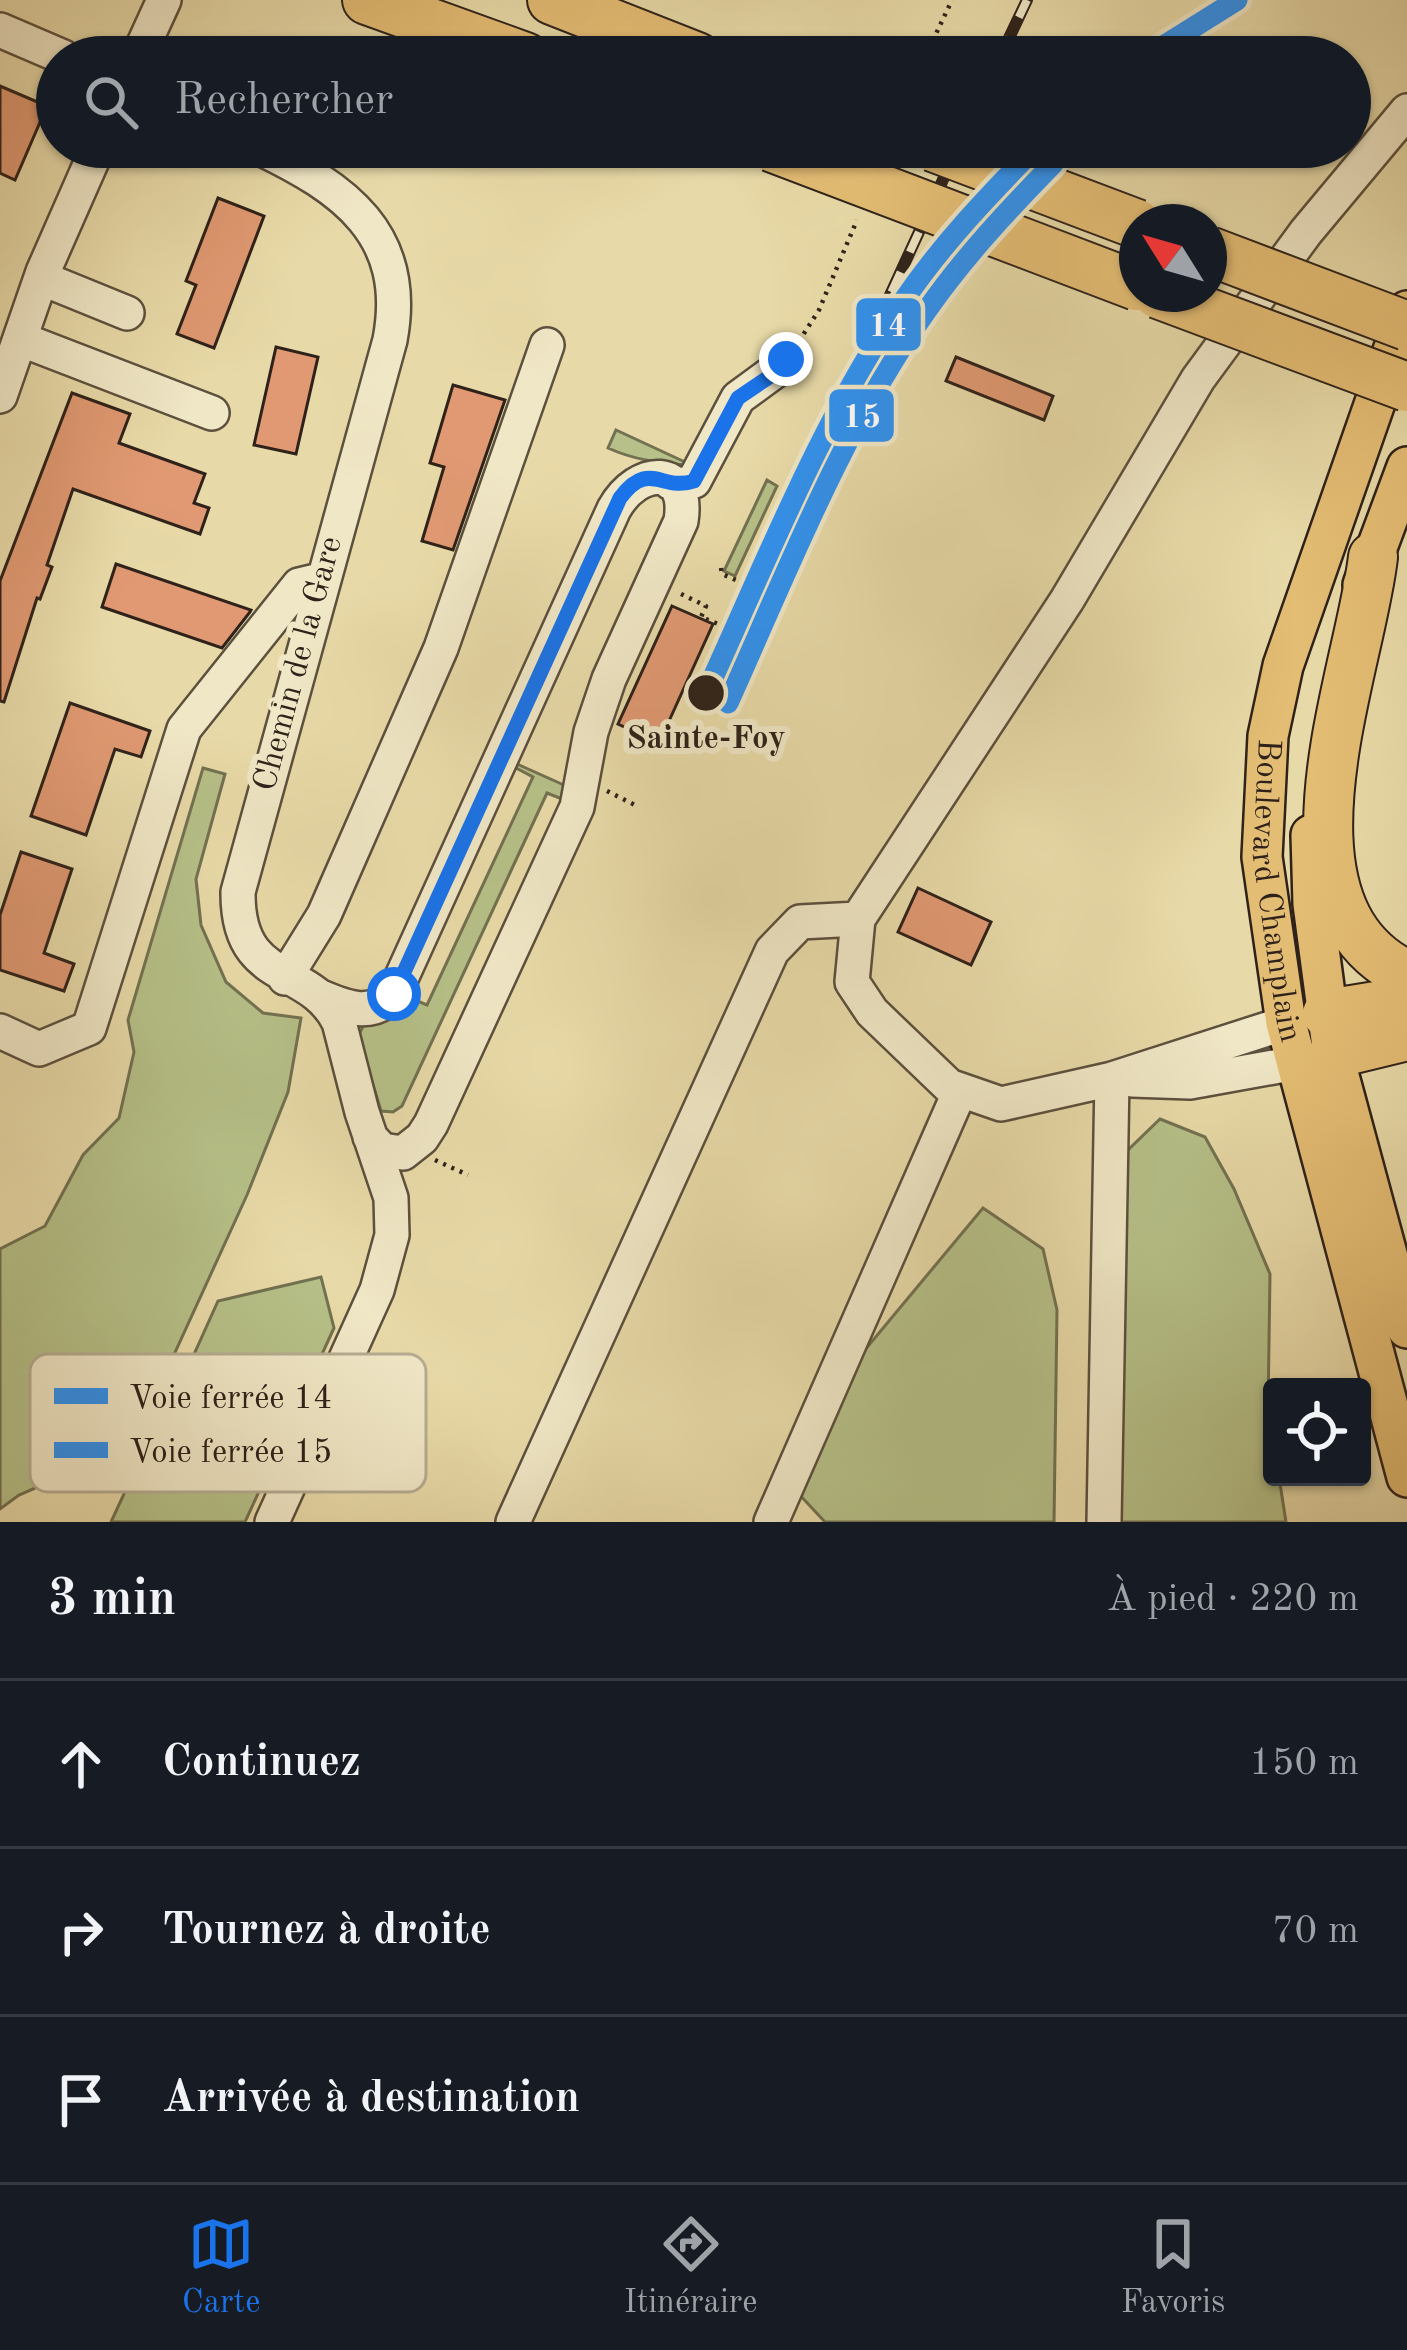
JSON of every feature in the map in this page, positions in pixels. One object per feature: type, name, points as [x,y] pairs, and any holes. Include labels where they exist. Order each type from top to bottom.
[{"type":"highway","points":[[367,0],[467,36]]},
{"type":"highway","points":[[551,0],[643,36]]},
{"type":"highway","points":[[826,168],[1119,279]]},
{"type":"highway","points":[[989,168],[1119,217]]},
{"type":"highway","points":[[1227,258],[1407,326]]},
{"type":"highway","points":[[1206,312],[1407,387]]},
{"type":"highway","points":[[1333,360],[1407,416]]},
{"type":"highway","points":[[1373,556],[1334,741],[1330,838],[1338,888],[1354,930],[1387,965],[1407,975]]},
{"type":"highway","points":[[1311,1039],[1407,1001]]},
{"type":"highway","points":[[1311,1039],[1407,1036]]},
{"type":"main road","name":"Boulevard Champlain","points":[[1407,311],[1283,666],[1268,736],[1262,857],[1311,1039],[1407,1477]]},
{"type":"main road","name":"Boulevard Champlain","points":[[1407,466],[1338,655],[1323,713],[1313,788],[1311,1039],[1407,1328]]},
{"type":"street","points":[[148,36],[164,0]]},
{"type":"street","points":[[0,30],[36,45]]},
{"type":"street","points":[[1371,154],[1407,111]]},
{"type":"street","points":[[0,396],[41,278],[89,168]]},
{"type":"street","name":"Chemin de la Gare","points":[[302,168],[338,191],[373,228],[389,263],[396,299],[390,340],[320,580],[238,892],[242,934],[267,966],[321,997],[367,1010],[381,1006],[394,994],[614,509],[626,490],[642,478],[671,483]]},
{"type":"street","points":[[1311,1039],[1000,1104],[959,1093],[872,1012],[853,982],[858,920],[1067,600],[1198,379],[1359,168]]},
{"type":"street","points":[[41,278],[127,313]]},
{"type":"street","points":[[20,339],[212,413]]},
{"type":"street","points":[[285,978],[324,915],[441,648],[548,345]]},
{"type":"street","points":[[671,483],[694,481],[738,398],[779,368]]},
{"type":"street","points":[[370,1137],[382,1150],[403,1153],[431,1124],[577,807],[596,714],[682,514],[681,494],[671,483]]},
{"type":"street","points":[[0,1031],[39,1049],[88,1028],[184,729],[299,585],[320,580]]},
{"type":"street","points":[[513,1522],[772,951],[800,922],[858,920]]},
{"type":"street","points":[[321,997],[339,1022],[391,1198],[392,1235],[377,1290],[348,1354]]},
{"type":"street","points":[[1104,1522],[1112,1079]]},
{"type":"street","points":[[771,1522],[959,1093]]},
{"type":"street","points":[[272,1522],[286,1492]]},
{"type":"path","points":[[936,36],[952,0]]},
{"type":"path","points":[[779,368],[819,310],[859,214]]},
{"type":"path","points":[[721,568],[722,574],[743,583]]},
{"type":"path","points":[[654,581],[706,605],[701,616],[723,626]]},
{"type":"path","points":[[584,781],[640,807]]},
{"type":"green space","points":[[616,430],[685,462],[686,465],[608,448]]},
{"type":"green space","points":[[767,480],[777,486],[735,576],[724,571]]},
{"type":"green space","points":[[517,764],[566,786],[562,799],[547,793],[402,1106],[393,1112],[381,1111],[358,1036],[366,1021],[408,997],[427,1005],[533,777],[516,768]]},
{"type":"green space","points":[[203,768],[225,774],[196,879],[201,925],[226,982],[263,1013],[301,1018],[288,1092],[174,1354],[30,1354],[30,1490],[0,1509],[0,1249],[45,1226],[83,1155],[119,1118],[134,1052],[128,1020]]},
{"type":"green space","points":[[1160,1119],[1205,1137],[1234,1189],[1270,1274],[1263,1486],[1280,1486],[1286,1522],[1120,1522],[1127,1151]]},
{"type":"green space","points":[[983,1208],[1043,1249],[1057,1310],[1054,1522],[825,1522],[797,1492],[849,1369]]},
{"type":"green space","points":[[321,1277],[334,1328],[322,1354],[194,1354],[218,1301]]},
{"type":"green space","points":[[125,1492],[259,1492],[245,1522],[111,1522]]},
{"type":"building","points":[[0,86],[36,101],[36,131],[15,180],[0,173]]},
{"type":"building","points":[[218,198],[264,216],[214,348],[177,334],[196,285],[186,281]]},
{"type":"building","points":[[276,347],[318,357],[296,454],[254,445]]},
{"type":"building","points":[[956,357],[1053,396],[1044,420],[946,381]]},
{"type":"building","points":[[453,385],[505,400],[453,550],[422,541],[444,467],[430,463]]},
{"type":"building","points":[[72,393],[130,414],[119,443],[205,474],[194,503],[209,508],[200,534],[73,489],[47,565],[52,567],[37,598],[4,702],[0,701],[0,581]]},
{"type":"building","points":[[116,564],[251,610],[222,648],[102,607]]},
{"type":"building","points":[[672,606],[713,624],[659,743],[618,724]]},
{"type":"building","points":[[70,703],[150,731],[141,757],[115,749],[86,835],[31,816]]},
{"type":"building","points":[[21,852],[72,869],[44,953],[74,964],[64,991],[0,970],[0,915]]},
{"type":"building","points":[[918,888],[991,922],[971,965],[898,932]]},
{"type":"railway","points":[[1010,36],[1027,0]]},
{"type":"railway","points":[[818,452],[948,168]]},
{"type":"rail line","name":"14","points":[[1180,36],[1237,0]]},
{"type":"rail line","name":"14","points":[[706,693],[797,492],[874,346],[934,259],[1016,168]]},
{"type":"rail line","name":"15","points":[[728,703],[868,403],[956,271],[1049,168]]},
{"type":"place","name":"Sainte-Foy","points":[[706,693]]},
{"type":"route","points":[[394,994],[620,498],[642,478],[656,477],[677,485],[694,481],[738,398],[786,359]]}]
